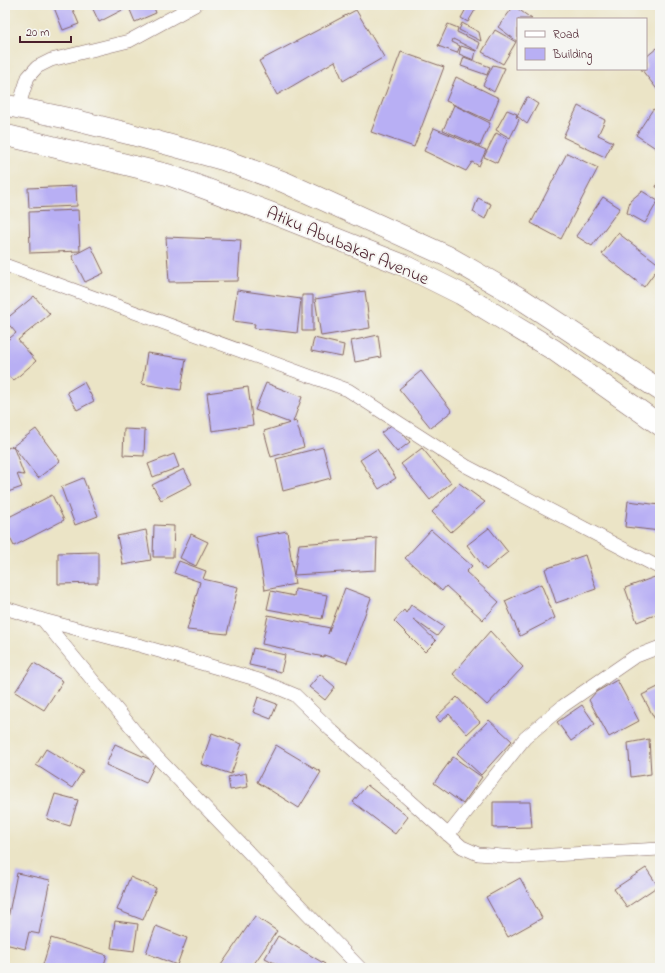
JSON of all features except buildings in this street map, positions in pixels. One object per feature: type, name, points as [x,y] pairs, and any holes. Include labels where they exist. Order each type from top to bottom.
[{"type":"main road","name":"Atiku Abubakar Avenue","points":[[11,106],[73,120],[224,160],[284,182],[447,256],[520,298],[660,390]]},
{"type":"main road","name":"Atiku Abubakar Avenue","points":[[5,135],[169,174],[403,265],[461,294],[548,346],[660,425]]},
{"type":"street","points":[[11,106],[28,77],[37,67],[50,60],[129,41],[195,5]]},
{"type":"street","points":[[5,265],[348,390],[466,466],[660,568]]},
{"type":"street","points":[[5,608],[42,620],[142,646],[252,678],[295,695],[331,730],[448,835],[462,847],[478,854],[516,857],[660,849]]},
{"type":"street","points":[[42,620],[151,751],[360,968]]},
{"type":"street","points":[[448,835],[525,738],[563,706],[634,657],[660,647]]}]
